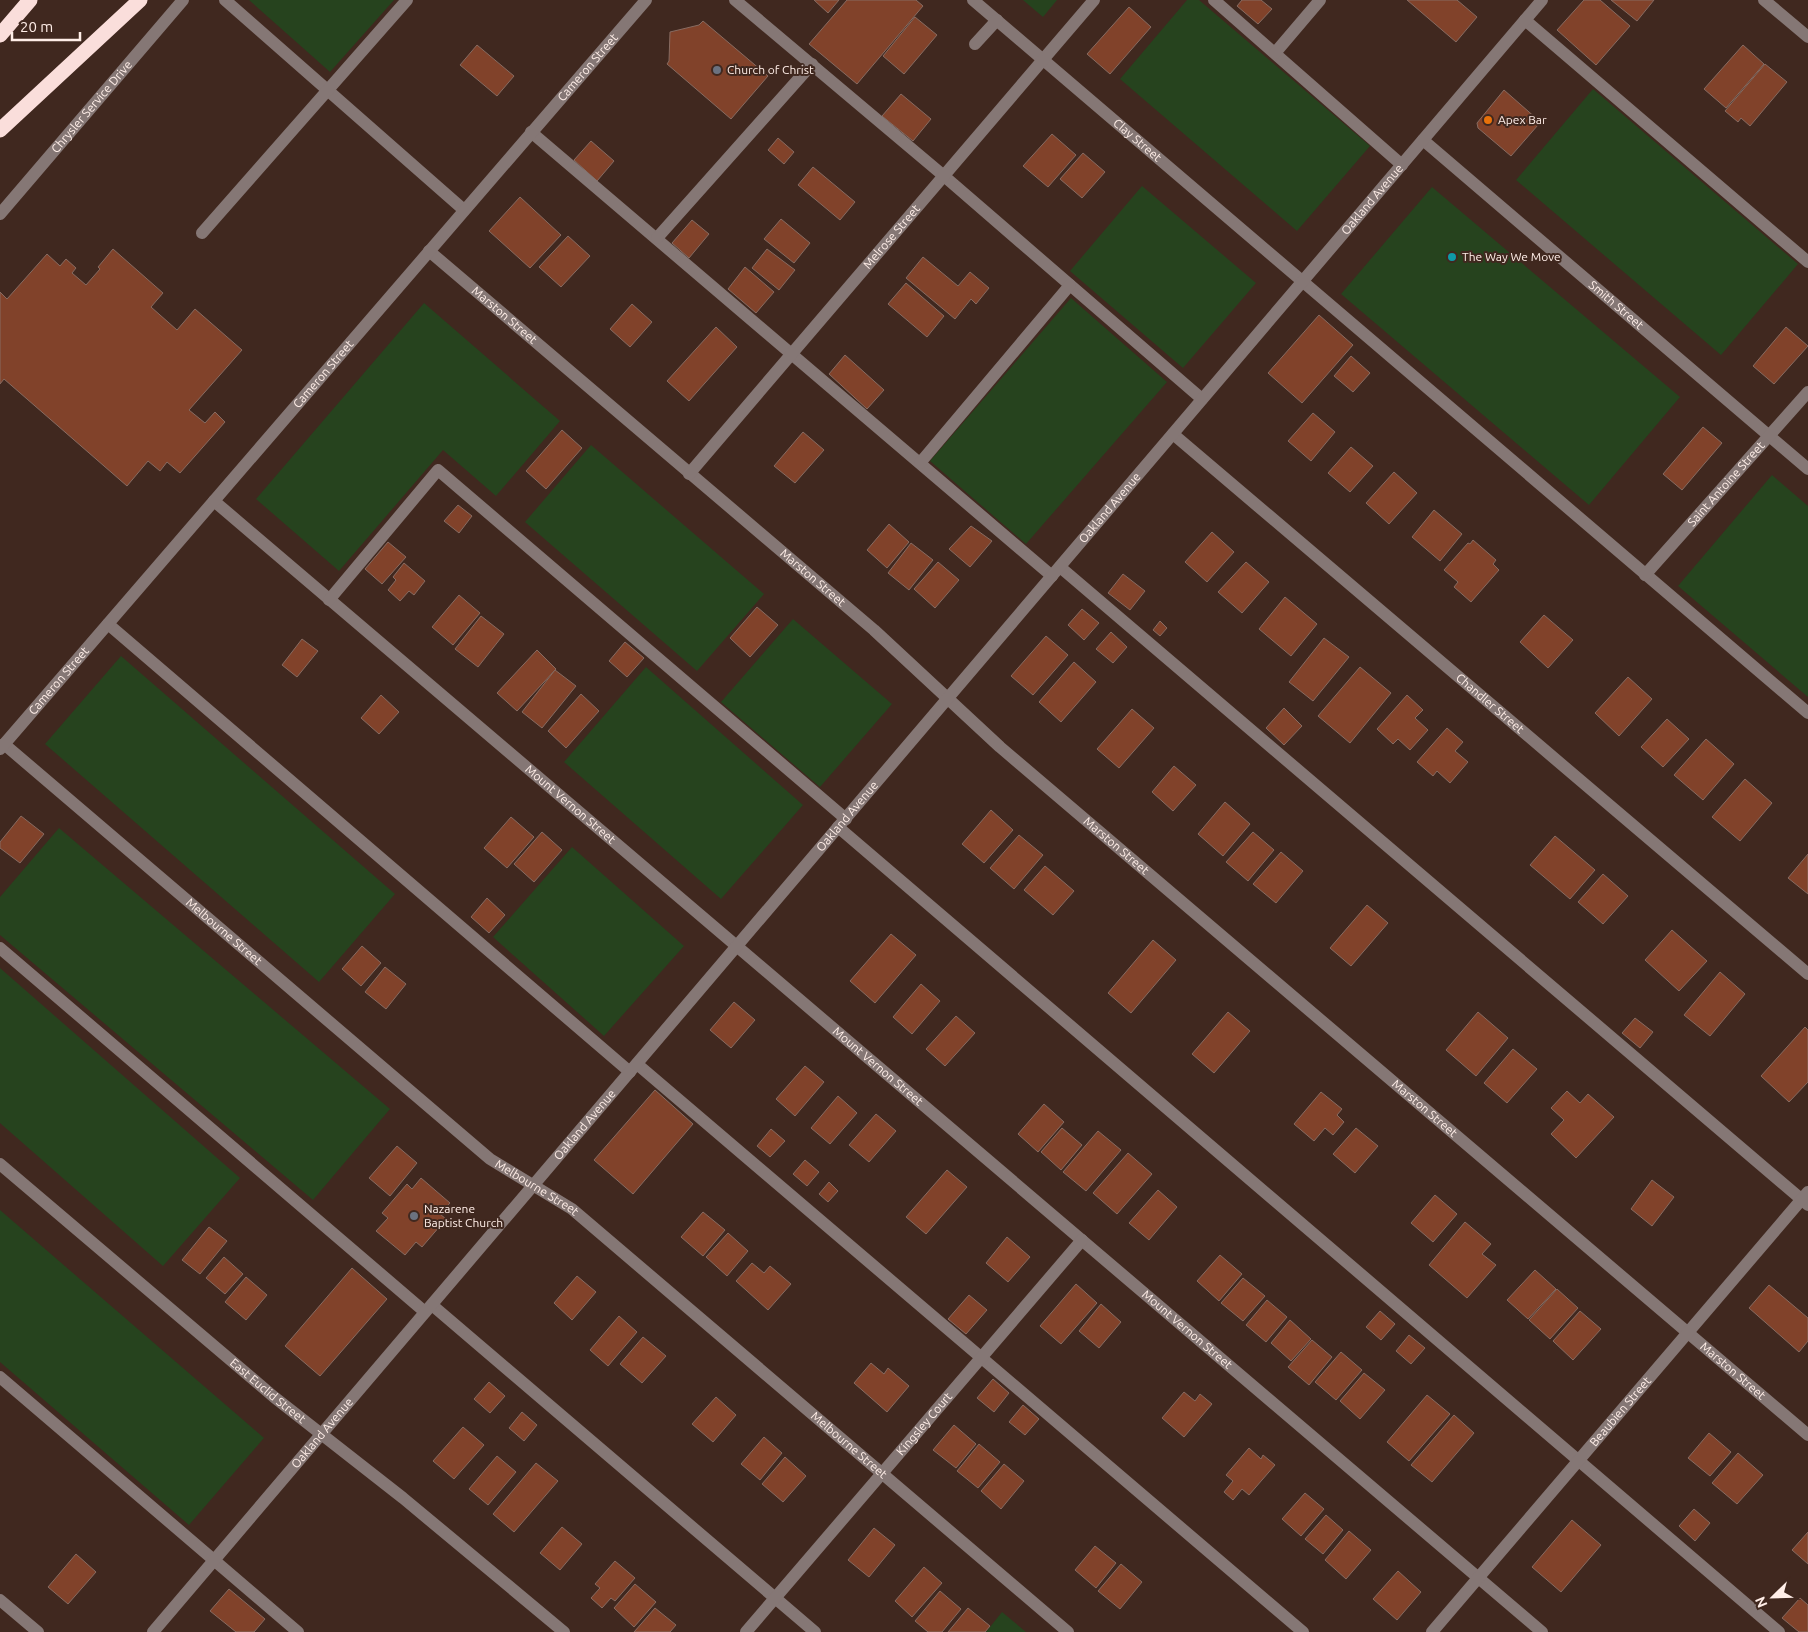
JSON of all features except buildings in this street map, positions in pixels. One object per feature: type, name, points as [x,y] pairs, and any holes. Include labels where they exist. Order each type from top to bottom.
[{"type":"highway","points":[[0,35],[30,0]]},
{"type":"highway","points":[[0,130],[140,0]]},
{"type":"street","name":"Chrysler Service Drive","points":[[0,214],[183,0]]},
{"type":"street","points":[[225,0],[464,210]]},
{"type":"street","points":[[202,233],[407,0]]},
{"type":"street","name":"Cameron Street","points":[[2,746],[646,0]]},
{"type":"street","points":[[736,0],[944,176],[1202,399]]},
{"type":"street","name":"Clay Street","points":[[973,0],[1808,713]]},
{"type":"street","name":"Melrose Street","points":[[689,474],[1094,0]]},
{"type":"street","points":[[1214,0],[1402,165]]},
{"type":"street","points":[[1275,53],[1320,0]]},
{"type":"street","name":"Oakland Avenue","points":[[153,1632],[1542,0]]},
{"type":"street","points":[[1764,0],[1808,37]]},
{"type":"street","points":[[975,44],[997,20]]},
{"type":"street","points":[[1525,20],[1808,262]]},
{"type":"street","points":[[657,238],[812,64]]},
{"type":"street","points":[[531,132],[920,463],[1056,572],[1806,1199]]},
{"type":"street","name":"Smith Street","points":[[1424,140],[1808,470]]},
{"type":"street","name":"Marston Street","points":[[429,251],[874,630],[1000,747],[1808,1435]]},
{"type":"street","points":[[920,463],[1070,285]]},
{"type":"street","name":"Saint Antoine Street","points":[[1646,574],[1808,392]]},
{"type":"street","name":"Chandler Street","points":[[1173,434],[1808,974]]},
{"type":"street","points":[[329,600],[438,470],[842,823],[1779,1632]]},
{"type":"street","name":"Mount Vernon Street","points":[[214,501],[1542,1632]]},
{"type":"street","points":[[108,624],[633,1068],[981,1358],[1303,1632]]},
{"type":"street","name":"Melbourne Street","points":[[2,746],[490,1159],[572,1209],[1068,1632]]},
{"type":"street","points":[[0,948],[816,1632]]},
{"type":"street","name":"East Euclid Street","points":[[0,1164],[274,1397],[564,1632]]},
{"type":"street","name":"Beaubien Street","points":[[1432,1632],[1688,1332],[1806,1199]]},
{"type":"street","name":"Kingsley Court","points":[[746,1632],[1082,1240]]},
{"type":"street","points":[[0,1378],[298,1632]]},
{"type":"street","points":[[0,1600],[38,1632]]},
{"type":"green space","points":[[249,0],[394,0],[330,72]]},
{"type":"green space","points":[[1023,0],[1057,0],[1043,17]]},
{"type":"green space","points":[[1187,0],[1199,0],[1370,146],[1297,231],[1120,79]]},
{"type":"green space","points":[[1593,89],[1798,264],[1721,355],[1516,180]]},
{"type":"green space","points":[[1142,186],[1256,283],[1183,368],[1070,271]]},
{"type":"green space","points":[[1432,187],[1680,397],[1589,505],[1341,294]]},
{"type":"green space","points":[[1071,298],[1167,382],[1026,544],[930,461]]},
{"type":"green space","points":[[424,303],[560,421],[496,496],[443,450],[339,571],[256,499]]},
{"type":"green space","points":[[591,445],[764,594],[697,671],[525,522]]},
{"type":"green space","points":[[1772,475],[1808,506],[1808,697],[1678,586]]},
{"type":"green space","points":[[793,619],[892,704],[820,787],[721,702]]},
{"type":"green space","points":[[121,656],[395,894],[319,982],[45,744]]},
{"type":"green space","points":[[646,667],[803,805],[721,899],[564,762]]},
{"type":"green space","points":[[59,828],[390,1109],[313,1200],[0,935],[0,897]]},
{"type":"green space","points":[[572,847],[684,946],[604,1036],[493,937]]},
{"type":"green space","points":[[0,968],[240,1178],[163,1266],[0,1123]]},
{"type":"green space","points":[[0,1210],[264,1438],[189,1525],[0,1362]]},
{"type":"green space","points":[[1002,1612],[1026,1632],[986,1632]]},
{"type":"place","name":"Church of Christ","points":[[717,70]]},
{"type":"place","name":"Apex Bar","points":[[1488,120]]},
{"type":"place","name":"The Way We Move","points":[[1452,257]]},
{"type":"place","name":"Nazarene Baptist Church","points":[[414,1216]]}]
